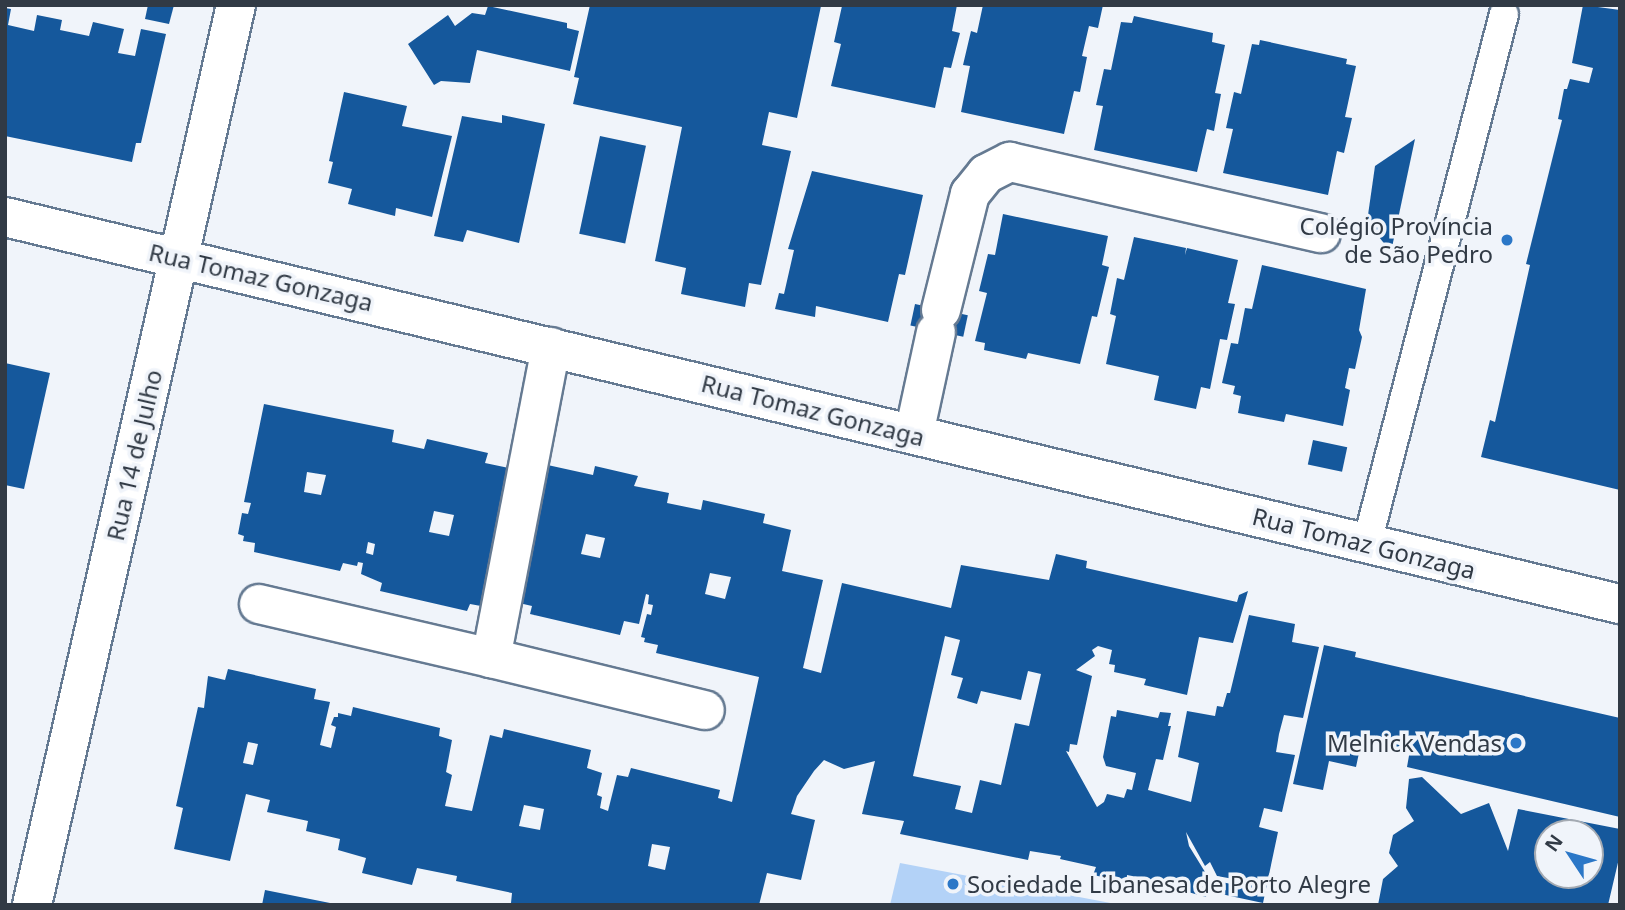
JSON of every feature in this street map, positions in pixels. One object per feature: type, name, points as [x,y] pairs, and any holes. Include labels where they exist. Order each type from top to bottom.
[{"type":"street","name":"Rua 14 de Julho","points":[[32,905],[236,5]]},
{"type":"street","points":[[914,434],[938,321],[970,194],[986,174],[1010,162],[1321,233]]},
{"type":"street","name":"Rua Tomaz Gonzaga","points":[[5,216],[1620,604]]},
{"type":"street","points":[[491,658],[551,347]]},
{"type":"street","points":[[259,604],[705,710]]},
{"type":"lane","points":[[1367,543],[1504,14]]},
{"type":"shaded area","name":"Sociedade Libanesa de Porto Alegre","points":[[900,863],[1121,905],[890,905]]},
{"type":"building","points":[[148,5],[174,5],[169,24],[145,19]]},
{"type":"building","points":[[590,5],[821,6],[797,118],[769,112],[762,145],[791,151],[761,285],[749,283],[745,307],[681,294],[686,268],[655,261],[682,127],[573,104],[579,78],[574,77]]},
{"type":"building","points":[[957,5],[952,31],[960,33],[951,68],[944,67],[935,108],[831,86],[841,44],[834,42],[842,6]]},
{"type":"building","points":[[983,5],[1103,5],[1098,28],[1089,26],[1082,56],[1087,57],[1080,92],[1074,91],[1064,134],[961,112],[970,66],[963,65],[971,31],[977,33]]},
{"type":"building","points":[[1583,5],[1620,10],[1620,490],[1481,457],[1490,420],[1495,422],[1530,265],[1526,264],[1562,120],[1558,119],[1564,89],[1567,89],[1570,79],[1589,83],[1593,68],[1572,63]]},
{"type":"building","points":[[488,6],[567,23],[567,28],[579,31],[570,71],[477,50],[470,83],[441,81],[434,85],[408,44],[448,15],[455,26],[472,13],[485,15]]},
{"type":"building","points":[[5,8],[11,9],[8,25],[34,31],[37,15],[62,20],[60,30],[89,36],[93,22],[124,29],[118,53],[135,56],[141,29],[166,34],[141,143],[136,143],[132,162],[5,136]]},
{"type":"building","points":[[1134,16],[1213,33],[1212,42],[1225,45],[1215,93],[1221,94],[1214,131],[1207,129],[1197,172],[1094,150],[1103,106],[1096,105],[1104,69],[1111,70],[1121,22],[1132,23]]},
{"type":"building","points":[[1260,40],[1347,59],[1346,64],[1356,66],[1345,117],[1352,118],[1344,153],[1337,151],[1328,195],[1223,173],[1233,129],[1226,128],[1234,92],[1241,94],[1252,44],[1259,45]]},
{"type":"building","points":[[344,92],[407,106],[402,126],[452,136],[432,217],[396,208],[395,216],[348,204],[352,189],[328,183],[333,162],[329,161]]},
{"type":"building","points":[[502,115],[545,124],[519,243],[467,230],[463,242],[434,236],[462,116],[502,123]]},
{"type":"building","points":[[600,136],[646,146],[625,244],[579,234]]},
{"type":"building","points":[[1415,139],[1391,252],[1367,222],[1375,166]]},
{"type":"building","points":[[812,171],[923,195],[905,275],[899,274],[888,322],[816,306],[815,317],[775,309],[779,293],[784,294],[794,250],[788,249]]},
{"type":"building","points":[[1003,214],[1108,236],[1102,265],[1109,267],[1097,317],[1092,316],[1080,364],[1028,353],[1026,359],[984,350],[985,343],[975,341],[987,293],[979,291],[988,254],[995,255]]},
{"type":"building","points":[[1134,237],[1186,248],[1185,255],[1187,248],[1238,260],[1228,303],[1235,304],[1227,340],[1220,339],[1210,389],[1201,387],[1196,409],[1154,400],[1159,376],[1106,364],[1116,316],[1110,314],[1117,278],[1124,280]]},
{"type":"building","points":[[1262,265],[1366,289],[1359,330],[1362,337],[1355,369],[1349,368],[1345,388],[1350,390],[1343,426],[1286,414],[1284,422],[1238,413],[1241,396],[1233,394],[1235,386],[1222,383],[1231,343],[1238,344],[1245,308],[1252,309]]},
{"type":"building","points":[[915,304],[968,315],[963,337],[910,326]]},
{"type":"building","points":[[5,363],[50,373],[24,489],[5,485]]},
{"type":"building","points":[[264,404],[394,430],[392,442],[424,449],[427,439],[488,453],[485,463],[514,469],[481,606],[470,604],[467,611],[380,591],[382,583],[361,574],[363,563],[358,562],[357,566],[343,563],[340,571],[254,552],[255,543],[243,541],[244,536],[238,534],[242,513],[248,514],[251,503],[244,502]],"holes":[[[307,472],[326,475],[321,495],[304,492]],[[434,511],[454,515],[449,536],[429,532]],[[368,542],[375,544],[373,555],[366,553]]]},
{"type":"building","points":[[1313,440],[1347,447],[1342,472],[1308,464]]},
{"type":"building","points":[[543,464],[593,475],[595,466],[638,476],[634,486],[669,493],[667,503],[701,510],[703,500],[765,514],[763,523],[791,530],[782,571],[823,580],[803,668],[821,673],[842,583],[951,608],[961,565],[1049,580],[1056,554],[1087,561],[1086,568],[1237,602],[1239,595],[1248,591],[1233,643],[1199,637],[1187,695],[1144,685],[1146,679],[1114,672],[1115,665],[1109,664],[1112,650],[1098,646],[1092,650],[1095,656],[1076,670],[1092,676],[1077,745],[1070,744],[1069,752],[1066,751],[1097,807],[1104,802],[1107,794],[1124,798],[1127,789],[1132,790],[1136,773],[1106,766],[1103,757],[1111,716],[1116,717],[1117,710],[1158,718],[1160,712],[1171,713],[1168,726],[1171,726],[1163,760],[1156,759],[1148,790],[1191,802],[1199,763],[1178,757],[1187,711],[1215,716],[1217,706],[1223,707],[1227,693],[1230,693],[1249,615],[1295,624],[1292,642],[1319,647],[1303,718],[1284,715],[1279,734],[1276,752],[1295,755],[1282,812],[1264,808],[1259,827],[1278,832],[1263,903],[1207,891],[1206,897],[1188,892],[1189,887],[1127,875],[1127,882],[1093,875],[1096,867],[1060,859],[1061,856],[1030,851],[1028,860],[900,834],[904,821],[862,814],[875,761],[844,769],[824,760],[814,771],[797,796],[791,814],[815,820],[801,880],[767,873],[759,905],[519,905],[511,903],[512,893],[456,881],[457,876],[417,868],[412,885],[362,873],[366,858],[338,850],[340,839],[306,831],[308,821],[267,812],[270,800],[246,794],[230,861],[174,849],[183,808],[176,806],[198,707],[204,708],[208,676],[225,680],[228,669],[316,689],[314,699],[330,702],[320,745],[331,748],[336,727],[331,725],[334,717],[338,717],[338,713],[351,716],[353,707],[440,728],[439,736],[452,740],[446,772],[452,775],[445,806],[472,811],[490,735],[502,738],[504,729],[591,750],[587,768],[602,773],[597,795],[602,797],[600,808],[608,811],[617,775],[628,777],[631,768],[720,790],[718,798],[732,802],[759,677],[656,653],[658,645],[644,642],[645,638],[641,637],[647,614],[651,615],[653,605],[648,604],[649,595],[646,594],[639,624],[624,621],[620,635],[530,614],[532,606],[519,603]],"holes":[[[586,534],[605,538],[600,558],[581,554]],[[710,573],[731,577],[725,599],[705,594]],[[945,636],[960,640],[951,675],[963,678],[957,698],[977,704],[981,691],[1021,700],[1028,671],[1041,674],[1029,726],[1015,723],[1001,785],[980,780],[972,813],[955,809],[961,786],[913,776]],[[248,742],[258,744],[253,765],[243,763]],[[524,805],[544,809],[540,830],[519,826]],[[1186,832],[1205,866],[1210,862],[1217,876],[1239,880],[1237,885],[1210,880],[1189,846]],[[652,844],[670,847],[665,870],[648,866]]]},
{"type":"building","name":"Melnick Vendas","points":[[1324,645],[1356,652],[1355,657],[1620,718],[1620,817],[1407,767],[1410,750],[1362,739],[1356,767],[1329,761],[1323,790],[1293,784]]},
{"type":"building","points":[[1422,777],[1461,814],[1489,803],[1508,851],[1518,809],[1569,819],[1534,819],[1534,889],[1604,889],[1604,826],[1620,829],[1620,854],[1608,905],[1378,905],[1383,879],[1398,866],[1389,853],[1393,835],[1414,821],[1406,808],[1409,779]]},
{"type":"building","points":[[265,890],[335,904],[335,905],[262,905]]},
{"type":"place","name":"Colégio Província de São Pedro","points":[[1507,240]]},
{"type":"place","name":"Melnick Vendas","points":[[1516,743]]},
{"type":"place","name":"Sociedade Libanesa de Porto Alegre","points":[[953,884]]}]
